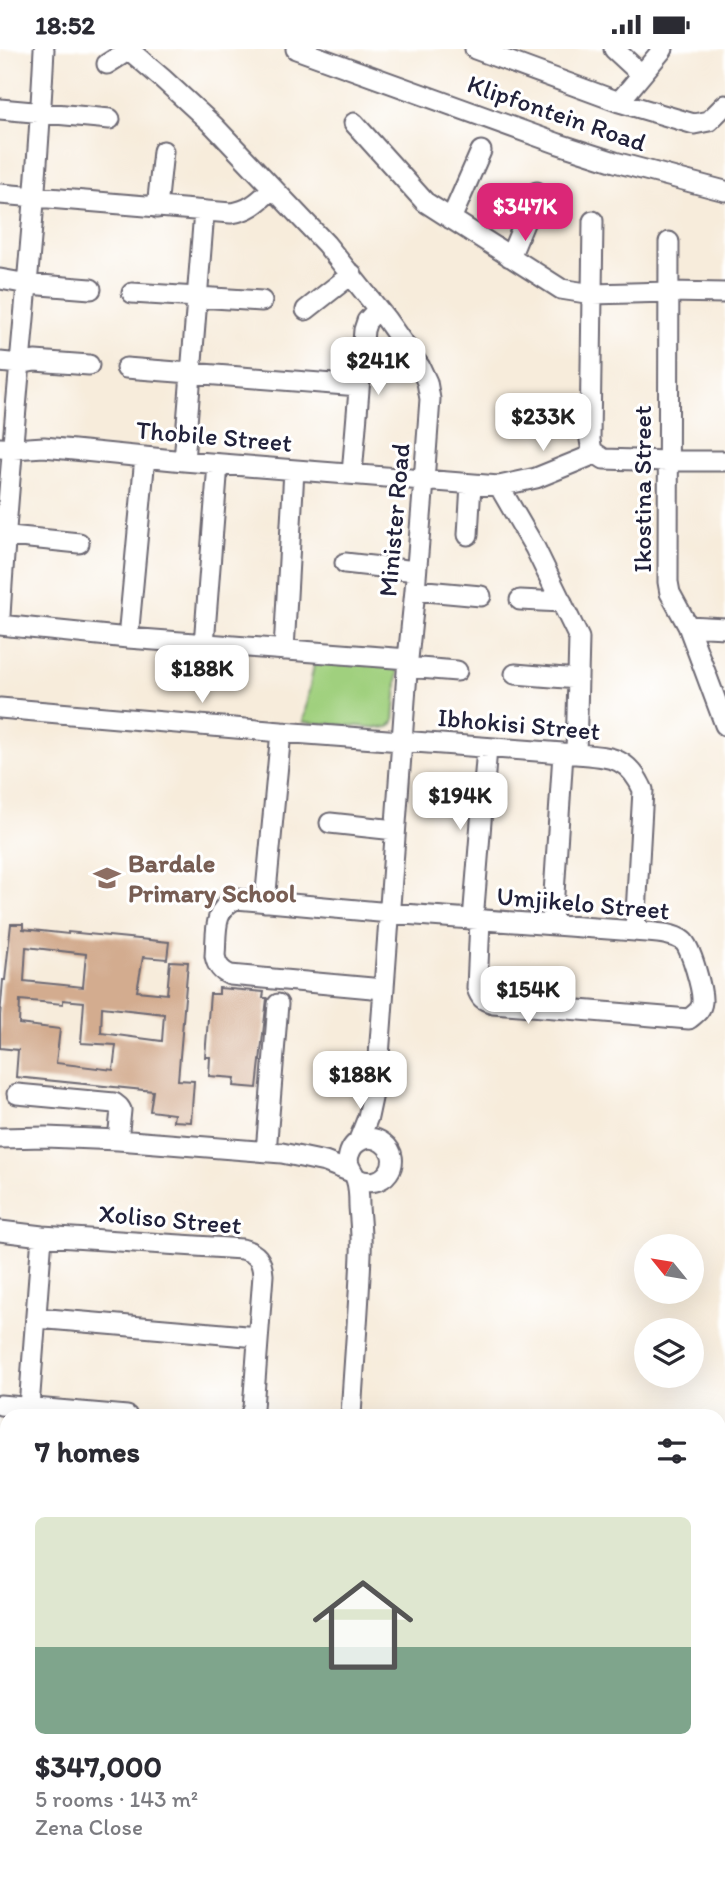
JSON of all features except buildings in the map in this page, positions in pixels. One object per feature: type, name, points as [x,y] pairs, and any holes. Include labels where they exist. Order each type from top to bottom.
[{"type":"street","points":[[0,616],[9,363],[28,284],[44,49]]},
{"type":"street","name":"Klipfontein Road","points":[[296,49],[559,144],[725,191]]},
{"type":"street","points":[[475,49],[517,55],[619,101],[694,124],[709,121],[724,107]]},
{"type":"street","points":[[614,49],[641,73]]},
{"type":"street","points":[[619,101],[663,49]]},
{"type":"street","points":[[107,64],[129,50]]},
{"type":"street","name":"Minister Road","points":[[129,50],[214,126],[326,244],[352,274],[428,382],[430,399],[407,663],[378,1070],[382,1129],[386,1145]]},
{"type":"street","points":[[0,109],[110,119]]},
{"type":"street","points":[[354,123],[418,196],[561,289],[592,294],[725,293]]},
{"type":"street","points":[[157,208],[163,151]]},
{"type":"street","points":[[451,219],[481,151]]},
{"type":"street","points":[[0,194],[231,213],[244,211],[256,204],[273,188]]},
{"type":"street","points":[[510,257],[537,192]]},
{"type":"street","points":[[184,461],[204,212]]},
{"type":"street","points":[[593,221],[592,451],[604,459],[725,461]]},
{"type":"street","name":"Ikostina Street","points":[[669,243],[668,582],[670,593],[688,627],[725,725]]},
{"type":"street","points":[[306,310],[352,274]]},
{"type":"street","points":[[0,279],[91,289]]},
{"type":"street","points":[[132,293],[262,301]]},
{"type":"street","points":[[352,474],[365,325],[377,309]]},
{"type":"street","points":[[9,363],[35,361],[89,365]]},
{"type":"street","points":[[126,368],[359,386]]},
{"type":"street","name":"Thobile Street","points":[[7,449],[44,447],[499,486],[536,478],[595,454]]},
{"type":"street","points":[[128,638],[145,457]]},
{"type":"street","points":[[204,644],[218,464]]},
{"type":"street","points":[[284,650],[295,470]]},
{"type":"street","points":[[468,535],[471,484]]},
{"type":"street","points":[[499,486],[535,548],[579,638],[578,679],[552,925]]},
{"type":"street","points":[[2,536],[79,543]]},
{"type":"street","points":[[345,563],[481,596]]},
{"type":"street","points":[[520,600],[562,602]]},
{"type":"street","points":[[0,625],[284,650],[457,671]]},
{"type":"street","points":[[688,627],[725,628]]},
{"type":"street","points":[[515,674],[578,679]]},
{"type":"street","name":"Ibhokisi Street","points":[[0,708],[569,754],[609,758],[624,763],[637,777],[643,790],[635,931]]},
{"type":"street","points":[[265,902],[281,732]]},
{"type":"street","points":[[476,920],[487,748]]},
{"type":"street","points":[[330,823],[395,830]]},
{"type":"street","name":"Umjikelo Street","points":[[383,989],[224,973],[216,963],[215,956],[218,915],[225,905],[236,899],[635,931],[675,937],[689,948],[702,1003],[697,1013],[689,1019],[483,1000],[477,988],[476,920]]},
{"type":"street","points":[[274,1153],[278,1004]]},
{"type":"street","name":"Minister Road","points":[[356,1144],[368,1117],[378,1070]]},
{"type":"street","points":[[17,1094],[114,1103],[121,1110],[118,1140]]},
{"type":"street","points":[[0,1126],[46,1137]]},
{"type":"street","points":[[0,1138],[118,1140],[274,1153],[325,1162],[369,1183],[387,1175],[391,1165],[391,1154],[386,1145],[373,1138],[341,1149],[274,1153]]},
{"type":"street","points":[[351,1409],[361,1251],[354,1175],[348,1159],[356,1144]]},
{"type":"street","points":[[361,1251],[372,1204],[383,1178]]},
{"type":"street","name":"Xoliso Street","points":[[0,1231],[242,1249],[251,1252],[262,1264],[263,1275],[253,1409]]},
{"type":"street","points":[[29,1407],[42,1236]]},
{"type":"street","points":[[37,1318],[258,1337]]},
{"type":"street","points":[[0,1405],[51,1409]]},
{"type":"green space","points":[[315,659],[393,666],[398,671],[394,722],[389,727],[381,728],[303,722]]},
{"type":"place","name":"Bardale Primary School","points":[[107,878]]}]
